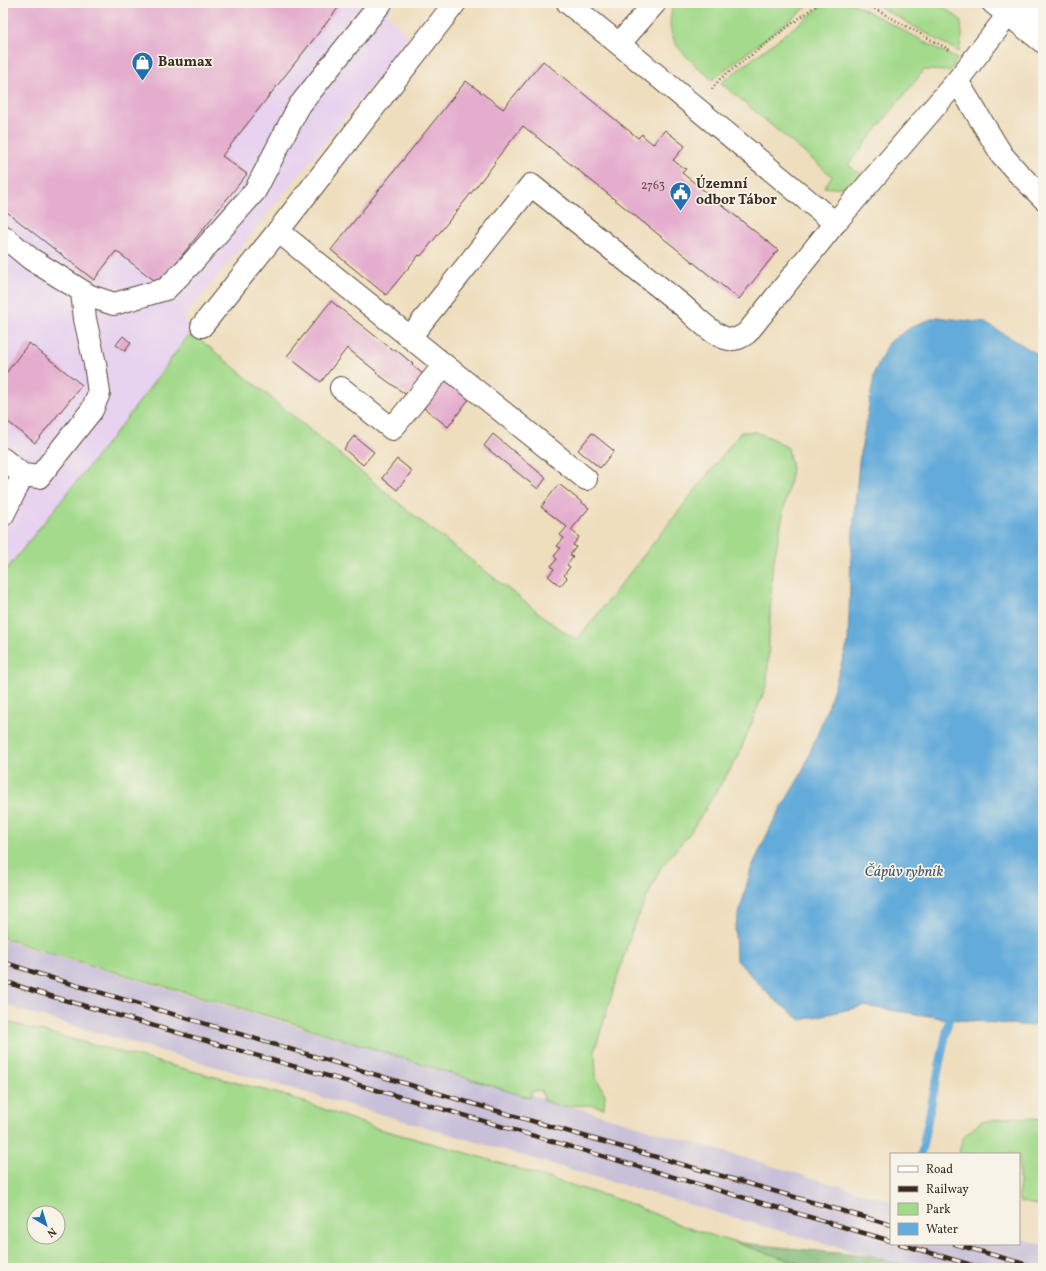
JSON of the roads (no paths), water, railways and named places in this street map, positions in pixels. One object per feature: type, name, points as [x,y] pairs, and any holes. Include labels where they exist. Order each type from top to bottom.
[{"type":"main road","points":[[3,236],[31,259],[82,292],[114,304],[166,289],[190,265],[255,191],[299,106],[380,3]]},
{"type":"main road","points":[[202,326],[278,231],[455,3]]},
{"type":"main road","points":[[568,3],[835,223]]},
{"type":"main road","points":[[619,44],[655,3]]},
{"type":"main road","points":[[1026,3],[1043,18]]},
{"type":"main road","points":[[410,337],[532,185],[716,334],[731,340],[740,338],[747,333],[835,223],[957,81],[1001,9],[1043,42]]},
{"type":"main road","points":[[957,81],[1002,155],[1043,198]]},
{"type":"main road","points":[[278,231],[586,479]]},
{"type":"main road","points":[[3,459],[23,475],[39,477],[92,410],[99,392],[95,364],[85,319],[82,292]]},
{"type":"main road","points":[[341,388],[392,429],[444,365]]},
{"type":"main road","points":[[3,515],[23,475]]},
{"type":"water","name":"Čápův rybník","points":[[937,317],[985,323],[1036,353],[1043,365],[1043,1017],[1032,1026],[949,1019],[864,1006],[801,1020],[771,997],[736,959],[735,929],[751,869],[773,822],[802,773],[828,707],[848,643],[851,556],[859,462],[875,371],[888,343],[915,325]]},
{"type":"waterway","points":[[921,1153],[949,1019],[948,1010]]},
{"type":"railway","points":[[3,962],[45,976],[494,1110],[890,1225]]},
{"type":"railway","points":[[3,981],[890,1241]]},
{"type":"railway","points":[[903,1245],[982,1268]]},
{"type":"railway","points":[[958,1245],[1038,1268]]},
{"type":"place","name":"Baumax","points":[[142,82]]},
{"type":"place","name":"Územní odbor Tábor","points":[[680,212]]}]
